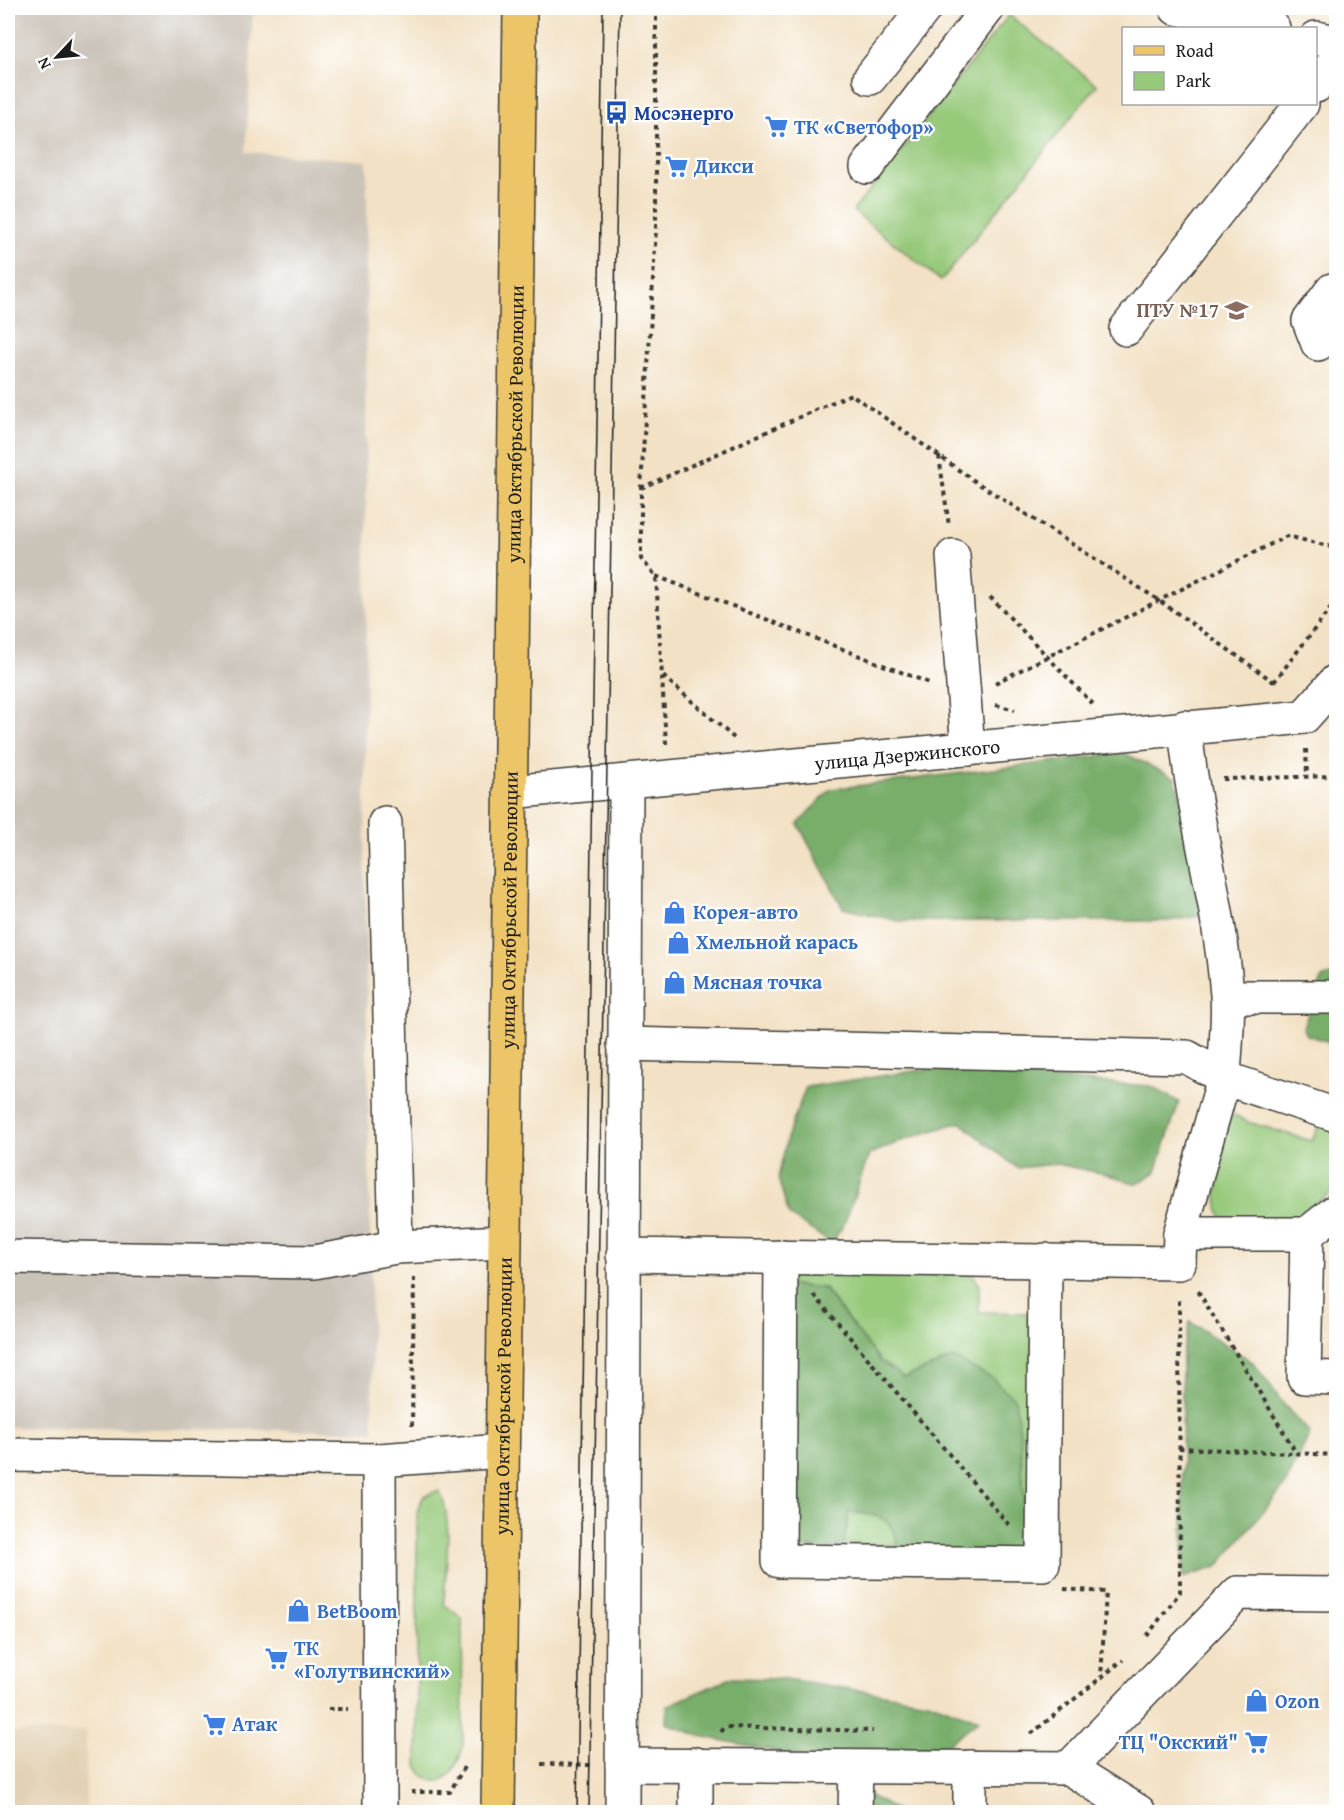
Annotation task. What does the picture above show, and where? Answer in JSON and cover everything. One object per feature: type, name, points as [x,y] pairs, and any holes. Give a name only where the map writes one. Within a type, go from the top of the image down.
[{"type":"main road","name":"улица Октябрьской Революции","points":[[498,1812],[520,8]]},
{"type":"street","points":[[870,78],[926,8]]},
{"type":"street","points":[[867,167],[988,8]]},
{"type":"street","points":[[1176,8],[1268,27]]},
{"type":"street","points":[[1317,38],[1336,42]]},
{"type":"street","points":[[1317,86],[1330,68],[1336,64]]},
{"type":"street","points":[[1126,329],[1301,105]]},
{"type":"street","points":[[1318,344],[1309,321],[1332,290],[1336,291]]},
{"type":"street","points":[[953,556],[966,697],[968,749]]},
{"type":"street","points":[[1304,717],[1336,681]]},
{"type":"street","name":"улица Дзержинского","points":[[510,792],[1336,714]]},
{"type":"street","points":[[1179,1260],[1224,1078],[1228,997],[1214,892],[1189,781],[1185,727]]},
{"type":"street","points":[[622,1812],[626,782]]},
{"type":"street","points":[[386,823],[406,1246]]},
{"type":"street","points":[[1228,997],[1336,997]]},
{"type":"street","points":[[624,1044],[1187,1057],[1224,1078],[1336,1115]]},
{"type":"street","points":[[623,1255],[1179,1260],[1307,1234],[1336,1211]]},
{"type":"street","points":[[1307,1234],[1304,1377],[1336,1377]]},
{"type":"street","points":[[8,1257],[314,1262],[406,1246],[504,1242]]},
{"type":"street","points":[[782,1257],[779,1561],[1043,1564],[1045,1260]]},
{"type":"street","points":[[8,1455],[379,1460],[502,1451]]},
{"type":"street","points":[[379,1460],[380,1802]]},
{"type":"street","points":[[1070,1768],[1238,1593],[1336,1594]]},
{"type":"street","points":[[696,1764],[696,1812]]},
{"type":"street","points":[[622,1765],[1070,1768],[1139,1812]]},
{"type":"street","points":[[970,1767],[970,1812]]},
{"type":"street","points":[[855,1812],[856,1768]]},
{"type":"path","points":[[656,8],[656,228],[641,488],[641,559],[656,576],[966,697],[1025,714]]},
{"type":"path","points":[[641,488],[850,394],[939,456],[1160,601],[1274,682],[1304,717],[1307,776]]},
{"type":"path","points":[[939,456],[953,556],[1046,657],[1123,734]]},
{"type":"path","points":[[966,697],[1287,536],[1336,548]]},
{"type":"path","points":[[656,576],[668,778]]},
{"type":"path","points":[[1274,682],[1336,601]]},
{"type":"path","points":[[663,676],[769,768]]},
{"type":"path","points":[[1189,781],[1336,776]]},
{"type":"path","points":[[406,1246],[412,1457]]},
{"type":"path","points":[[1144,1640],[1180,1592],[1179,1260]]},
{"type":"path","points":[[1179,1260],[1297,1454]]},
{"type":"path","points":[[813,1294],[1043,1564],[1042,1588],[1106,1592],[1101,1678]]},
{"type":"path","points":[[1179,1448],[1336,1455]]},
{"type":"path","points":[[1020,1734],[1031,1734],[1128,1656]]},
{"type":"path","points":[[696,1764],[725,1727],[878,1731]]},
{"type":"path","points":[[380,1802],[450,1792],[466,1763]]},
{"type":"path","points":[[541,1764],[622,1765]]},
{"type":"shaded area","points":[[8,8],[253,8],[246,152],[367,161],[365,882],[373,1431],[8,1427]]},
{"type":"shaded area","points":[[86,1731],[86,1812],[8,1812],[8,1732]]},
{"type":"green space","points":[[1009,15],[1097,85],[941,281],[853,211]]},
{"type":"green space","points":[[1124,753],[1175,778],[1204,882],[1200,916],[1168,921],[898,921],[843,908],[798,824],[831,789]]},
{"type":"green space","points":[[1336,975],[1336,1044],[1307,1035],[1303,1027],[1323,977]]},
{"type":"green space","points":[[928,1069],[1151,1086],[1179,1102],[1156,1172],[1137,1184],[1105,1174],[1056,1164],[1017,1168],[960,1122],[901,1141],[869,1155],[844,1225],[831,1243],[789,1215],[778,1178],[788,1135],[806,1087]]},
{"type":"green space","points":[[1234,1115],[1248,1122],[1312,1141],[1320,1122],[1336,1128],[1336,1190],[1291,1219],[1224,1221],[1217,1201],[1218,1172],[1228,1119]]},
{"type":"green space","points":[[790,1267],[972,1272],[979,1286],[979,1312],[1026,1313],[1033,1322],[1029,1557],[1017,1556],[1025,1515],[1020,1434],[1014,1399],[953,1358],[904,1378],[880,1361],[824,1288],[787,1285]]},
{"type":"green space","points":[[787,1285],[823,1288],[880,1361],[904,1378],[953,1358],[992,1378],[1015,1399],[1020,1434],[1025,1515],[1017,1556],[898,1554],[897,1542],[891,1525],[879,1517],[849,1512],[844,1544],[828,1549],[787,1547]]},
{"type":"green space","points":[[1190,1322],[1253,1362],[1285,1406],[1310,1433],[1286,1484],[1217,1567],[1183,1578],[1182,1355]]},
{"type":"green space","points":[[440,1491],[447,1517],[448,1532],[444,1604],[462,1618],[463,1746],[456,1764],[446,1778],[432,1781],[417,1766],[417,1512],[424,1497]]},
{"type":"green space","points":[[849,1512],[874,1516],[888,1522],[896,1535],[898,1545],[844,1544]]},
{"type":"green space","points":[[730,1678],[786,1679],[928,1701],[979,1720],[940,1750],[803,1757],[700,1736],[666,1723],[667,1706]]},
{"type":"green space","points":[[862,1791],[899,1812],[856,1812]]},
{"type":"green space","points":[[1097,1810],[1098,1812],[987,1812],[994,1811]]},
{"type":"tram line","points":[[577,1812],[603,8]]},
{"type":"tram line","points":[[589,1812],[620,8]]},
{"type":"place","name":"Мосэнерго","points":[[616,113]]},
{"type":"place","name":"ТК «Светофор»","points":[[776,127]]},
{"type":"place","name":"Дикси","points":[[676,166]]},
{"type":"place","name":"ПТУ №17","points":[[1237,310]]},
{"type":"place","name":"Корея-авто","points":[[675,912]]},
{"type":"place","name":"Хмельной карась","points":[[678,942]]},
{"type":"place","name":"Мясная точка","points":[[675,982]]},
{"type":"place","name":"BetBoom","points":[[299,1611]]},
{"type":"place","name":"ТК «Голутвинский»","points":[[276,1659]]},
{"type":"place","name":"Ozon","points":[[1257,1701]]},
{"type":"place","name":"Атак","points":[[214,1724]]},
{"type":"place","name":"ТЦ \"Окский\"","points":[[1256,1742]]}]
